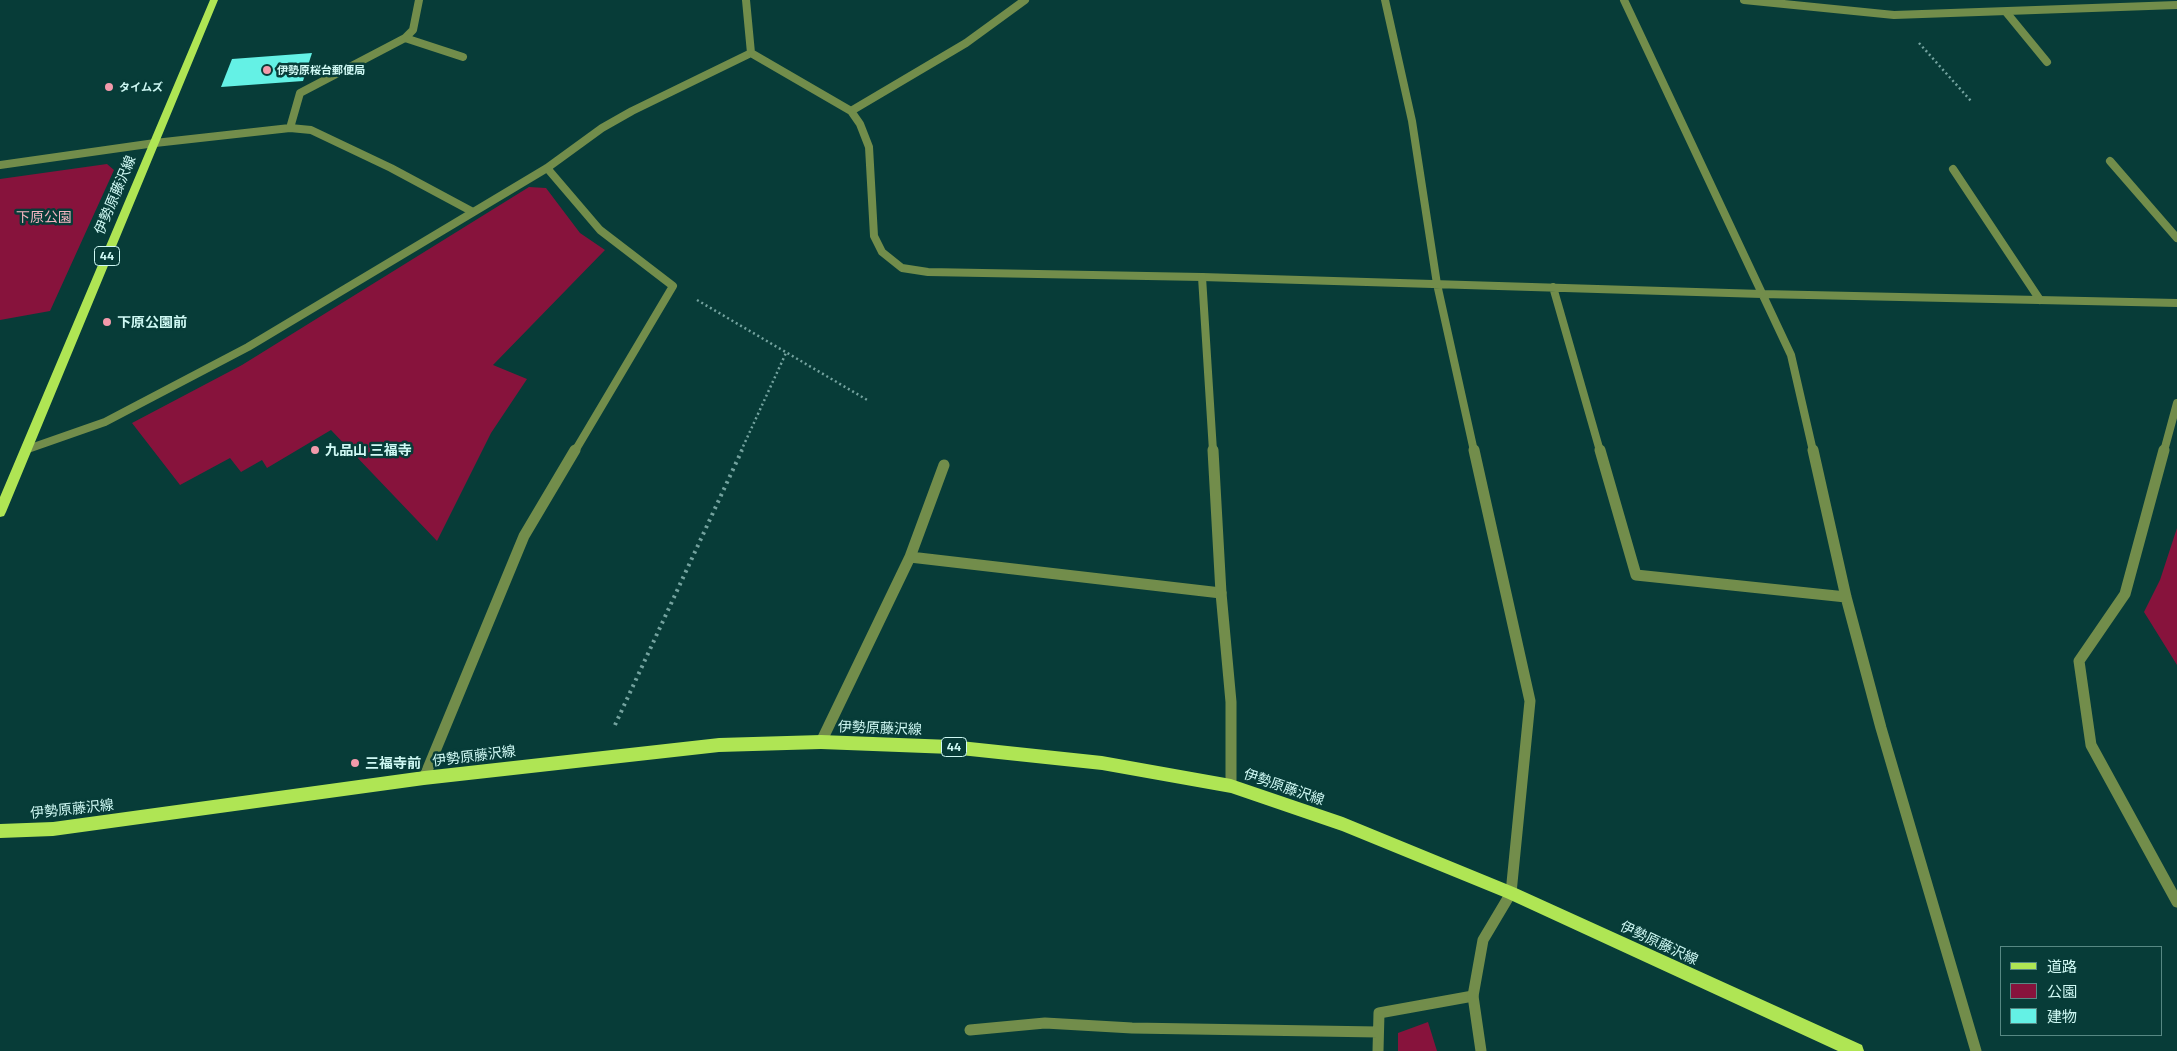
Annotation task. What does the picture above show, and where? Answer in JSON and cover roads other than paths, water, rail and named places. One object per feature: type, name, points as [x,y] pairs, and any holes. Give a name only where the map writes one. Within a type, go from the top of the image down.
[{"type":"main road","name":"伊勢原藤沢線","points":[[0,512],[214,0]]},
{"type":"main road","name":"伊勢原藤沢線","points":[[0,831],[52,829],[424,778],[719,745],[821,742],[951,747],[1102,763],[1232,786],[1343,824],[1511,894],[1856,1051]]},
{"type":"street","points":[[290,128],[300,93],[405,38],[413,30],[419,0]]},
{"type":"street","points":[[746,0],[751,53]]},
{"type":"street","points":[[851,111],[966,43],[1025,0]]},
{"type":"street","points":[[1385,0],[1412,121],[1437,284],[1530,701],[1511,894],[1483,940],[1473,996],[1481,1051]]},
{"type":"street","points":[[1624,0],[1791,355],[1846,596],[1881,728],[1976,1051]]},
{"type":"street","points":[[1744,0],[1798,2],[1894,15],[2177,5]]},
{"type":"street","points":[[2006,12],[2047,62]]},
{"type":"street","points":[[405,38],[463,57]]},
{"type":"street","points":[[751,53],[851,111],[860,124],[869,147],[874,236],[882,252],[902,268],[928,272],[1202,277],[1762,294],[2177,303]]},
{"type":"street","points":[[25,450],[105,422],[248,347],[547,168],[602,128],[632,111],[751,53]]},
{"type":"street","points":[[0,165],[290,128],[311,130],[391,168],[473,212]]},
{"type":"street","points":[[2110,161],[2177,238]]},
{"type":"street","points":[[424,778],[524,536],[673,286],[600,230],[547,168]]},
{"type":"street","points":[[1953,170],[2040,300]]},
{"type":"street","points":[[1202,277],[1207,330],[1221,593],[1231,702],[1232,786]]},
{"type":"street","points":[[1553,287],[1636,575],[1846,596]]},
{"type":"street","points":[[2177,403],[2125,594],[2079,662],[2091,745],[2177,902]]},
{"type":"street","points":[[821,742],[910,556],[944,465]]},
{"type":"street","points":[[910,556],[1221,593]]},
{"type":"street","points":[[1378,1051],[1379,1013],[1473,996]]},
{"type":"street","points":[[970,1030],[1045,1023],[1132,1028],[1378,1032]]},
{"type":"place","name":"伊勢原桜台郵便局","points":[[267,70]]},
{"type":"place","name":"タイムズ","points":[[109,87]]},
{"type":"place","name":"下原公園前","points":[[107,322]]},
{"type":"place","name":"九品山 三福寺","points":[[315,450]]},
{"type":"place","name":"三福寺前","points":[[355,763]]},
{"type":"park label","name":"下原公園","points":[[44,217]]}]
